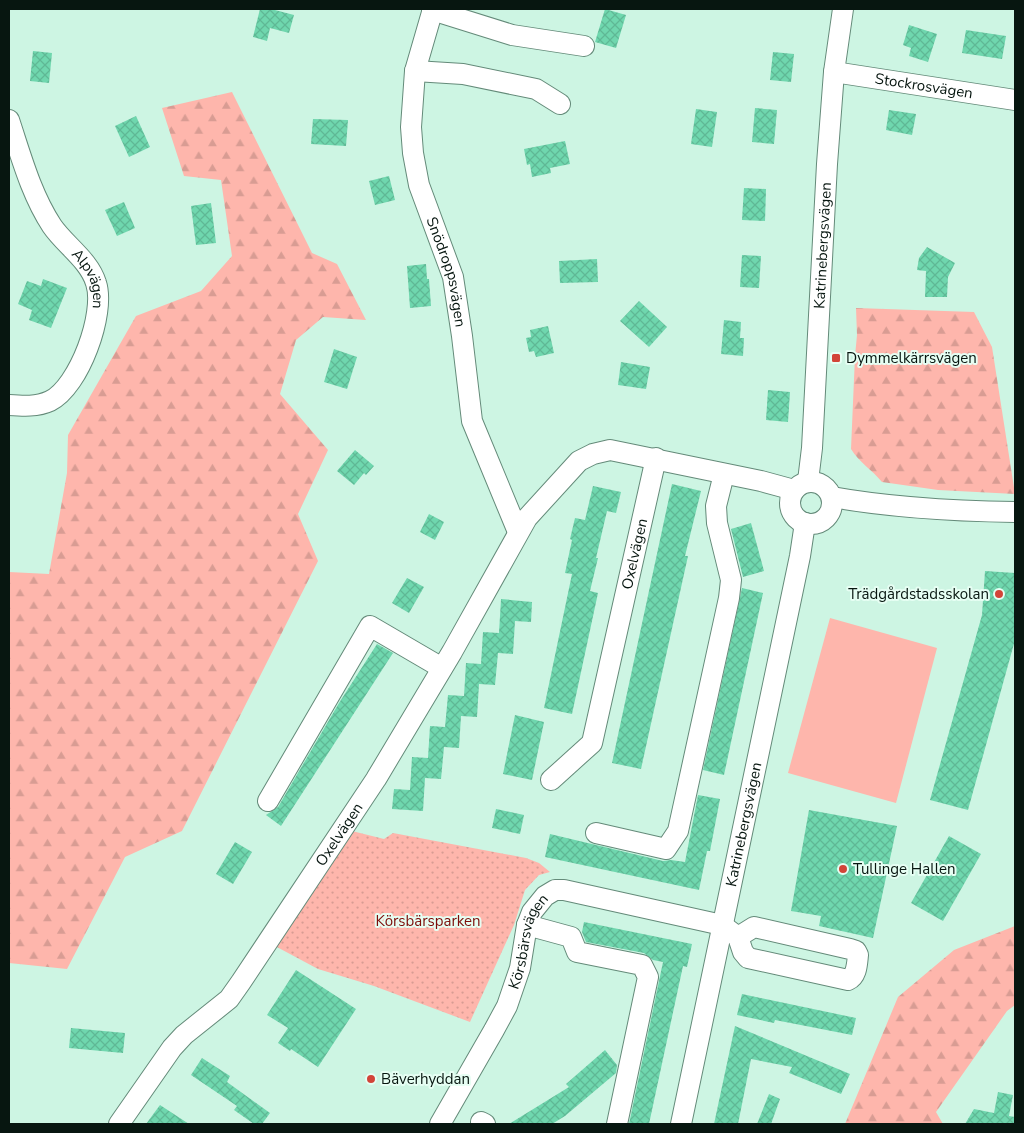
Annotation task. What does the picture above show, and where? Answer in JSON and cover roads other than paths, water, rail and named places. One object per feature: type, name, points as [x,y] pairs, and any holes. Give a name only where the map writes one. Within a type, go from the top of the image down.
[{"type":"street","points":[[432,9],[512,35],[584,46]]},
{"type":"street","name":"Snödroppsvägen","points":[[432,9],[415,71],[411,127],[413,153],[419,185],[453,278],[472,421],[523,525]]},
{"type":"street","name":"Katrinebergsvägen","points":[[801,486],[812,448],[827,164],[834,72],[843,9]]},
{"type":"street","points":[[415,71],[463,74],[536,89],[560,104]]},
{"type":"street","name":"Stockrosvägen","points":[[834,72],[1015,100]]},
{"type":"street","name":"Alpvägen","points":[[9,120],[37,198],[52,226],[89,269],[96,282],[98,294],[97,309],[90,339],[79,369],[71,383],[61,394],[51,401],[40,405],[9,405]]},
{"type":"street","points":[[523,525],[579,461],[592,454],[610,450],[761,481],[801,486],[818,482],[823,484],[832,497],[832,509],[827,518],[818,523],[805,523],[799,520],[792,512],[790,499],[801,486]]},
{"type":"street","name":"Oxelvägen","points":[[550,780],[592,743],[656,458]]},
{"type":"street","points":[[596,833],[666,849],[678,831],[692,774],[731,580],[717,523],[716,506],[724,474]]},
{"type":"street","points":[[832,497],[868,503],[941,510],[1015,512]]},
{"type":"street","name":"Katrinebergsvägen","points":[[681,1124],[730,931],[805,523]]},
{"type":"street","name":"Oxelvägen","points":[[119,1124],[172,1048],[184,1035],[229,999],[241,982],[376,779],[442,668],[523,525]]},
{"type":"street","points":[[268,801],[370,626],[442,668]]},
{"type":"street","name":"Körsbärsvägen","points":[[440,1124],[506,1006],[520,968],[527,924],[539,901],[554,890],[579,893],[730,931]]},
{"type":"street","points":[[527,924],[570,937],[577,952],[642,966],[648,977],[617,1124]]},
{"type":"street","points":[[754,927],[856,951],[858,955],[855,973],[848,980],[748,958],[730,931],[754,927]]},
{"type":"place","name":"Dymmelkärrsvägen","points":[[836,358]]},
{"type":"place","name":"Trädgårdstadsskolan","points":[[999,594]]},
{"type":"place","name":"Tullinge Hallen","points":[[843,869]]},
{"type":"place","name":"Bäverhyddan","points":[[371,1079]]},
{"type":"park label","name":"Körsbärsparken","points":[[428,921]]}]
